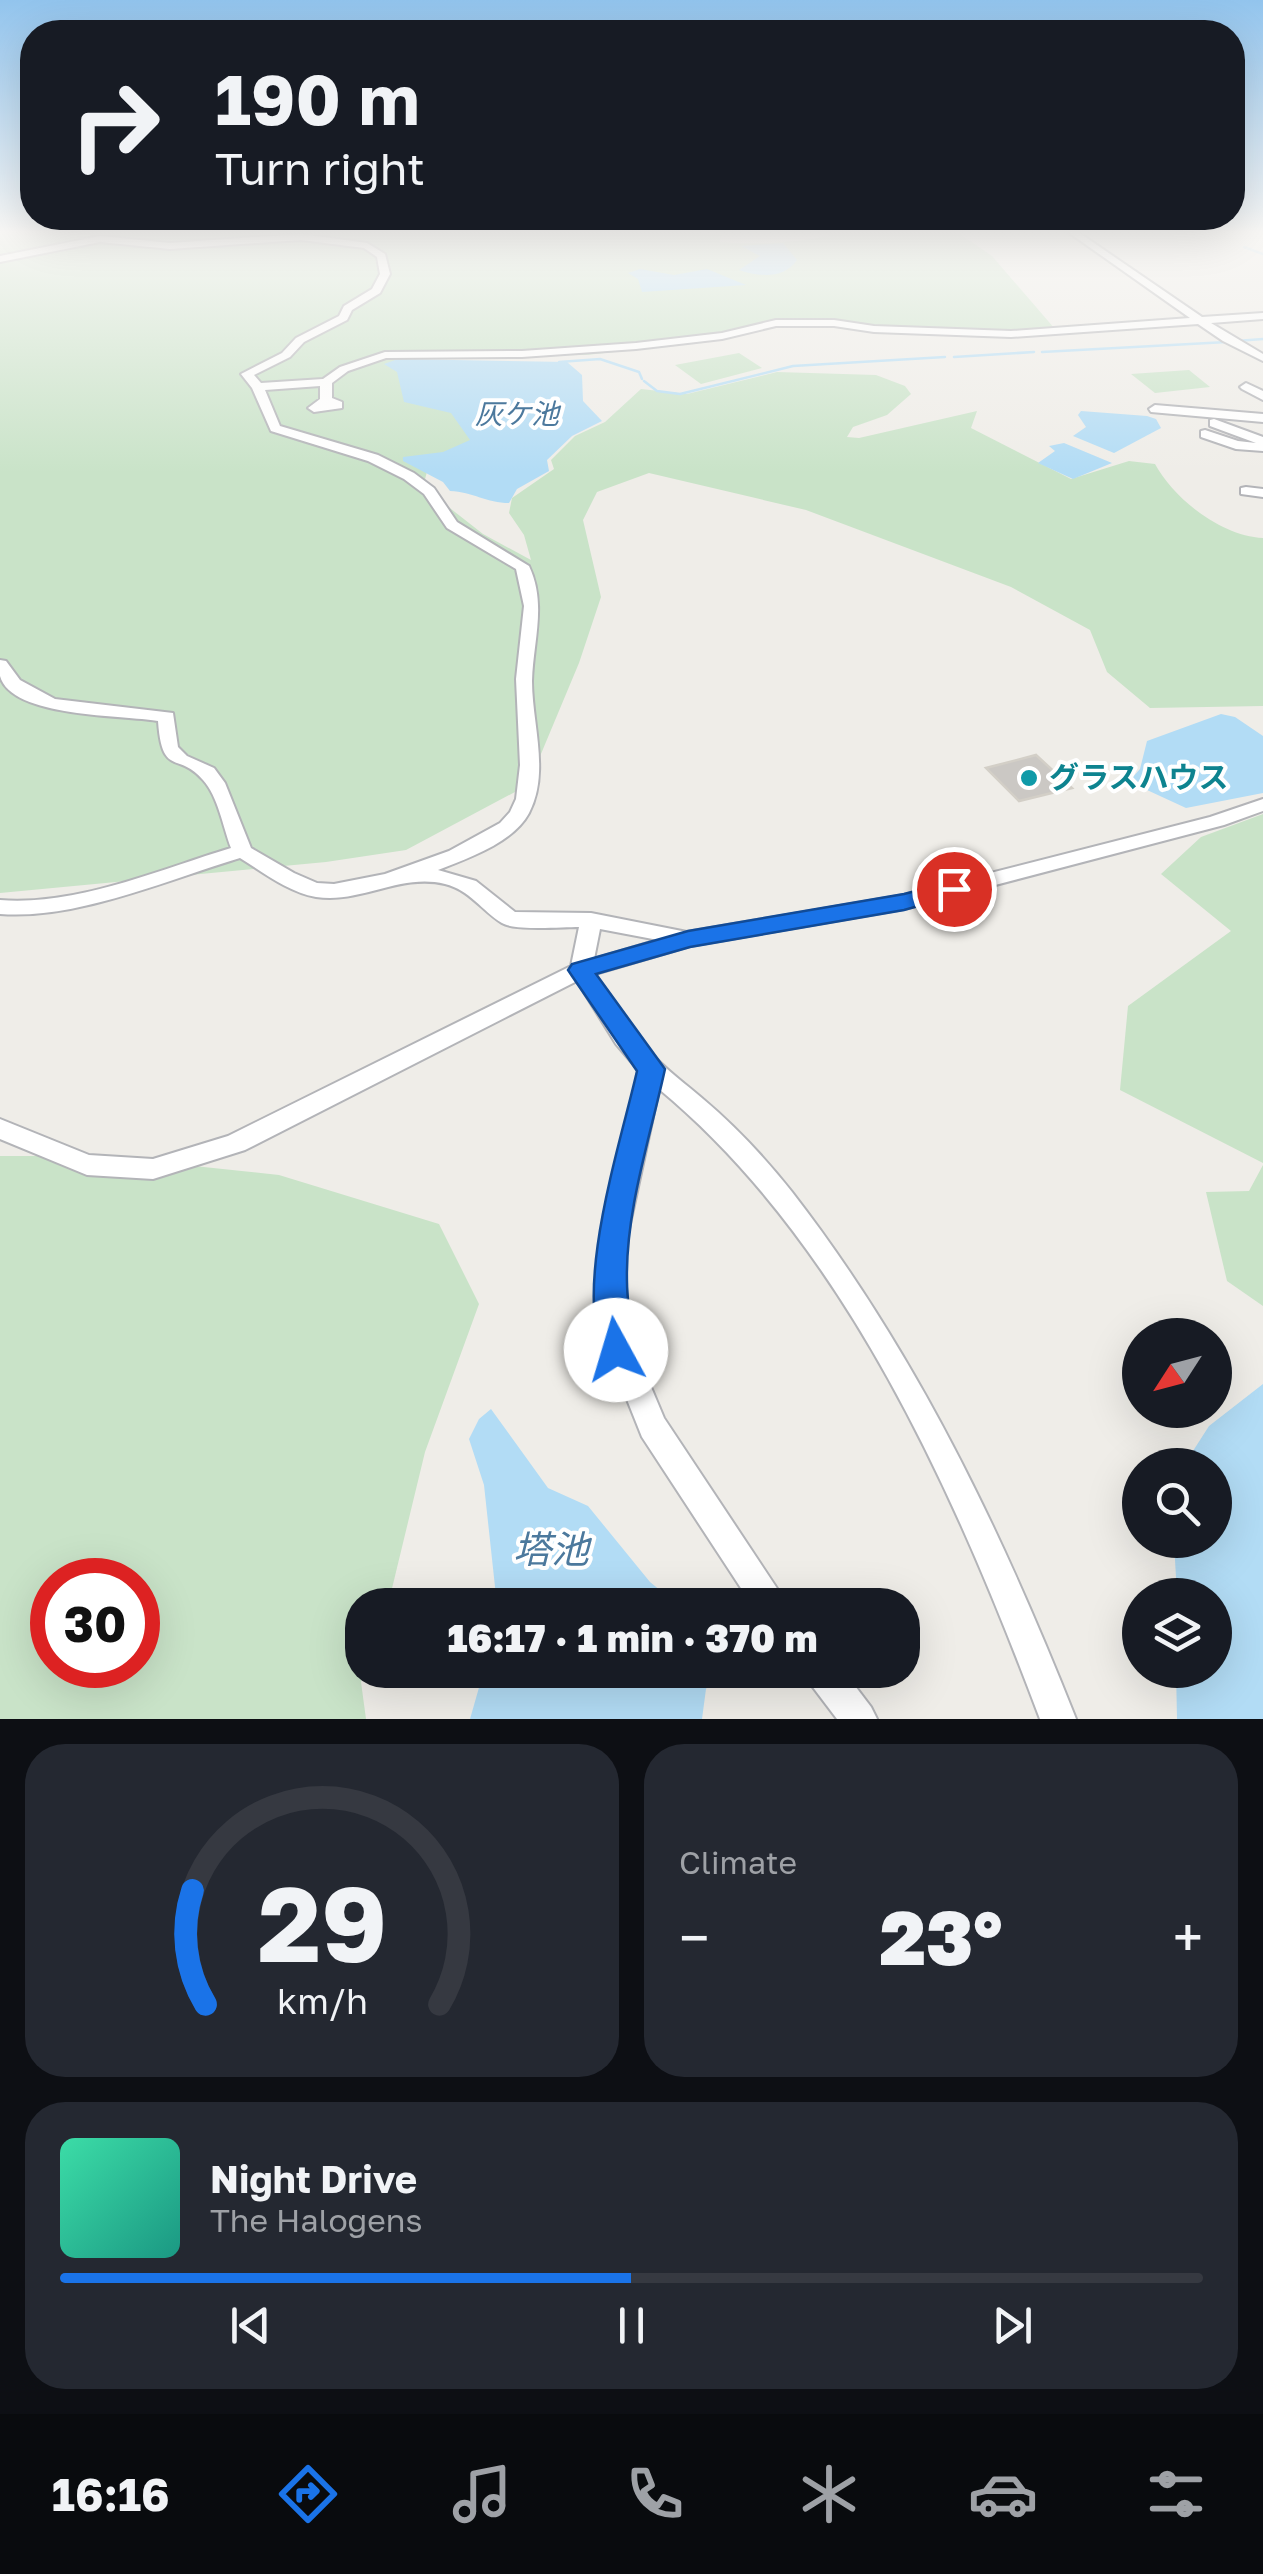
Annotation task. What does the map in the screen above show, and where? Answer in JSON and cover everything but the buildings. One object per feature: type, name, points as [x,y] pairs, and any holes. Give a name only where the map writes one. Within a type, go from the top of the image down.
[{"type":"street","points":[[0,665],[12,683],[57,704],[90,712],[141,712],[167,717],[170,748],[181,760],[207,772],[218,786],[242,851],[319,892],[355,890],[483,842],[515,822],[522,810],[529,752],[522,697],[531,620],[528,576],[506,554],[469,538],[452,525],[429,492],[409,476],[373,458],[275,428],[258,386],[247,374],[286,355],[300,340],[343,318],[346,312]]},
{"type":"street","points":[[1189,312],[1263,358]]},
{"type":"street","points":[[258,386],[326,382],[344,369],[385,355],[522,354],[636,346],[722,336],[776,324],[834,322],[874,328],[1011,334],[1263,316]]},
{"type":"street","points":[[326,382],[326,400]]},
{"type":"street","points":[[1253,387],[1263,396]]},
{"type":"street","points":[[1155,409],[1263,418]]},
{"type":"street","points":[[1172,417],[1228,426],[1263,444]]},
{"type":"street","points":[[1204,434],[1236,445],[1263,444]]},
{"type":"street","points":[[1246,491],[1263,493]]},
{"type":"street","points":[[0,1128],[87,1165],[153,1168],[236,1144],[581,970],[688,939],[904,902],[1090,856],[1263,805]]},
{"type":"street","points":[[0,907],[24,910],[94,896],[242,851]]},
{"type":"street","points":[[393,876],[440,874],[478,887],[510,920],[591,920],[688,939]]},
{"type":"street","points":[[591,920],[581,970],[629,1042],[651,1069],[753,1164],[848,1288],[952,1470],[1016,1606],[1058,1719]]},
{"type":"street","points":[[651,1069],[611,1252],[616,1350],[630,1370],[653,1427],[760,1588]]},
{"type":"street","points":[[835,1688],[858,1719]]},
{"type":"green space","points":[[0,312],[1041,312],[1055,329],[1011,333],[786,325],[704,342],[587,355],[391,357],[454,410],[477,441],[430,460],[423,487],[483,534],[531,560],[524,535],[509,513],[512,498],[554,469],[551,460],[575,436],[605,422],[641,389],[687,394],[777,372],[876,375],[905,386],[911,394],[887,415],[853,427],[847,437],[859,438],[977,411],[971,428],[1071,479],[1129,461],[1155,464],[1174,490],[1200,513],[1231,531],[1263,538],[1263,706],[1150,708],[1107,672],[1090,630],[1011,587],[806,510],[649,473],[597,492],[583,520],[601,597],[579,663],[528,785],[406,850],[326,862],[0,893]]},
{"type":"green space","points":[[739,353],[762,368],[701,384],[675,365]]},
{"type":"green space","points":[[1189,370],[1210,387],[1155,393],[1131,374]]},
{"type":"green space","points":[[1263,814],[1263,1163],[1120,1090],[1128,1006],[1231,931],[1161,874],[1201,837]]},
{"type":"green space","points":[[0,1156],[99,1156],[279,1175],[439,1224],[479,1304],[425,1452],[392,1588],[345,1588],[345,1688],[362,1688],[366,1719],[0,1719]]},
{"type":"green space","points":[[1263,1165],[1263,1306],[1227,1281],[1206,1192],[1249,1191]]},
{"type":"water","name":"灰ケ池","points":[[398,359],[567,362],[582,375],[583,401],[602,421],[572,436],[547,460],[549,471],[517,489],[509,503],[450,491],[443,482],[403,461],[403,457],[443,452],[470,440],[451,413],[404,402],[397,372],[384,364]]},
{"type":"water","points":[[1081,411],[1147,416],[1156,419],[1161,428],[1114,453],[1073,436],[1086,427],[1078,415]]},
{"type":"water","points":[[1064,443],[1112,463],[1073,479],[1038,463],[1055,451],[1049,446]]},
{"type":"water","points":[[1221,714],[1235,717],[1263,736],[1263,793],[1186,808],[1134,784],[1132,778],[1140,769],[1147,741]]},
{"type":"water","points":[[1263,1384],[1263,1719],[1177,1719],[1176,1688],[1232,1688],[1232,1578],[1176,1578],[1175,1558],[1232,1558],[1232,1448],[1195,1448],[1208,1428],[1232,1428],[1232,1408]]},
{"type":"water","name":"塔池","points":[[491,1409],[548,1488],[588,1506],[657,1588],[495,1588],[484,1485],[469,1439],[479,1419]]},
{"type":"water","points":[[479,1688],[707,1688],[702,1719],[470,1719]]},
{"type":"waterway","points":[[1236,341],[1263,339]]},
{"type":"waterway","points":[[1042,352],[1227,342]]},
{"type":"waterway","points":[[954,357],[1034,352]]},
{"type":"waterway","points":[[644,381],[657,391],[680,394],[793,366],[945,357]]},
{"type":"waterway","points":[[559,362],[600,359],[639,372],[642,379]]},
{"type":"place","name":"グラスハウス","points":[[1029,778]]},
{"type":"route","points":[[616,1350],[611,1252],[651,1069],[638,1056],[581,970],[688,939],[904,902],[954,889]]}]
